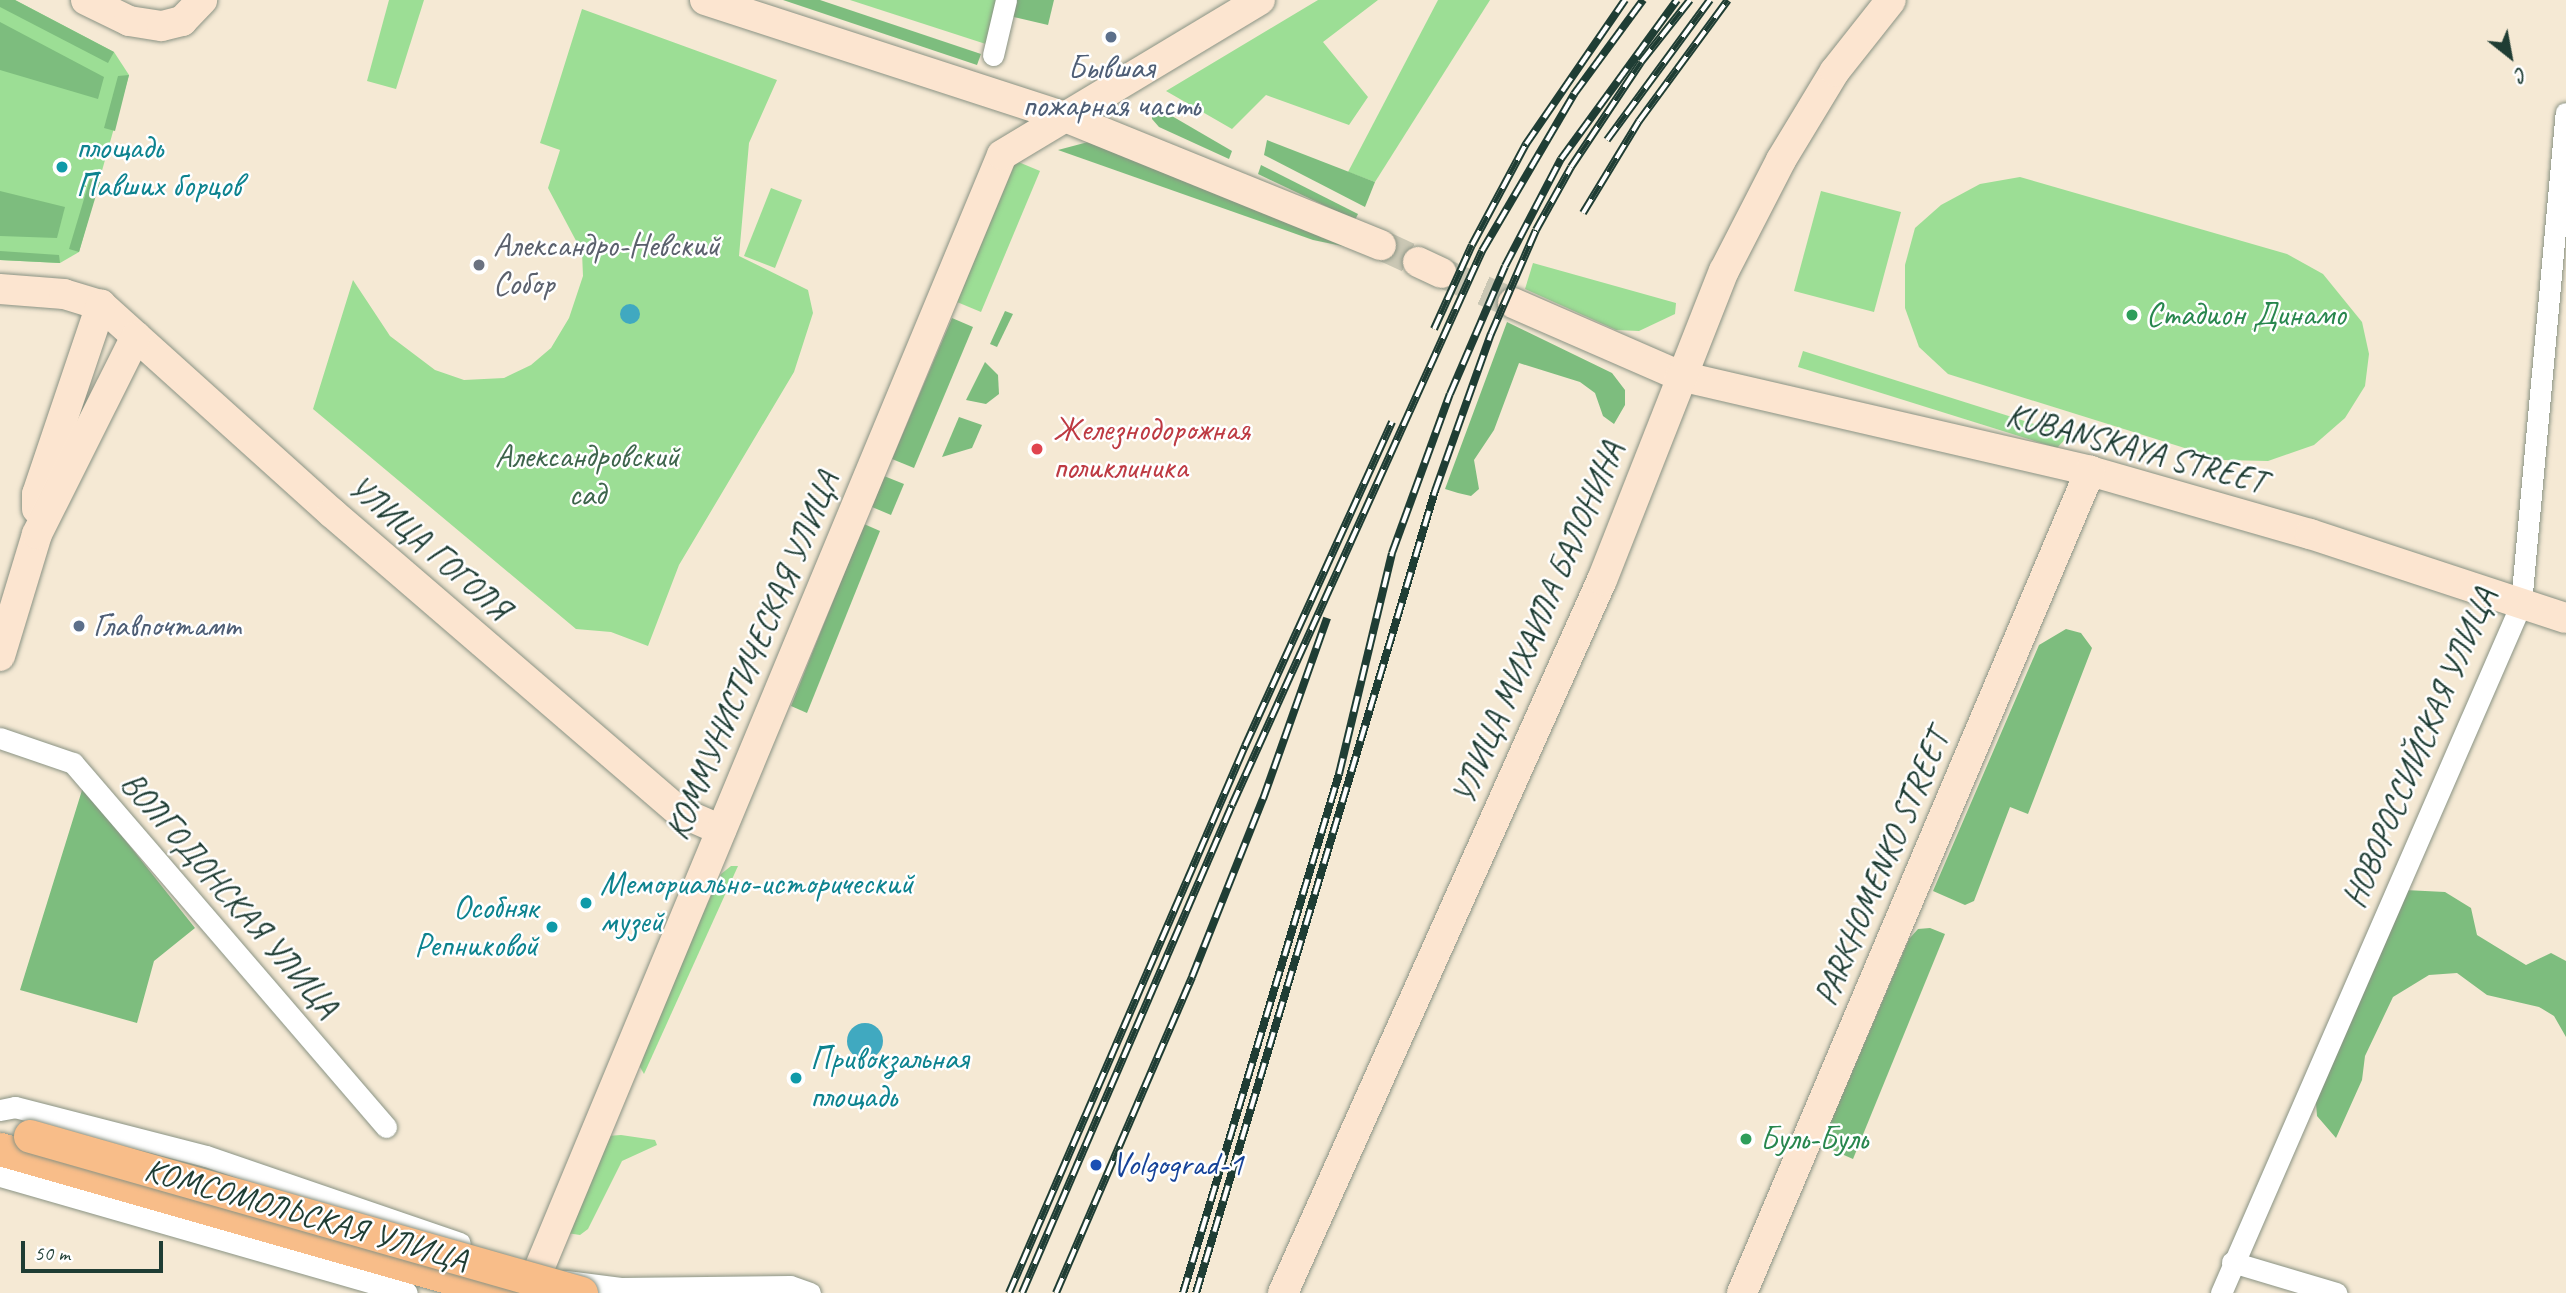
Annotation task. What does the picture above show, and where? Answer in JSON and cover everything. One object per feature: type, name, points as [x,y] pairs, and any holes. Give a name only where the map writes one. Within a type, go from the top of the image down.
[{"type":"main road","name":"КОМСОМОЛЬСКАЯ УЛИЦА","points":[[11,1149],[527,1288]]},
{"type":"main road","name":"КОМСОМОЛЬСКАЯ УЛИЦА","points":[[11,1149],[581,1293]]},
{"type":"street","points":[[86,0],[129,21],[162,26],[182,21],[202,0]]},
{"type":"street","points":[[705,0],[1065,117],[1381,245]]},
{"type":"street","points":[[993,55],[1006,0]]},
{"type":"street","name":"КОММУНИСТИЧЕСКАЯ УЛИЦА","points":[[527,1288],[1002,155],[1260,0]]},
{"type":"street","name":"УЛИЦА МИХАИЛА БАЛОНИНА","points":[[1283,1293],[1602,580],[1680,376],[1724,271],[1781,160],[1835,71],[1891,0]]},
{"type":"street","name":"НОВОРОССИЙСКАЯ УЛИЦА","points":[[2221,1293],[2232,1262],[2521,604],[2566,113]]},
{"type":"street","points":[[0,289],[64,294],[101,305],[37,494],[37,534]]},
{"type":"street","name":"KUBANSKAYA STREET","points":[[1513,303],[1680,376],[2090,471],[2310,534],[2566,618]]},
{"type":"street","name":"УЛИЦА ГОГОЛЯ","points":[[101,305],[332,513],[680,812],[720,830]]},
{"type":"street","points":[[0,656],[37,534],[136,336]]},
{"type":"street","name":"PARKHOMENKO STREET","points":[[1742,1293],[2090,471]]},
{"type":"street","name":"ВОЛГОДОНСКАЯ УЛИЦА","points":[[0,738],[74,763],[386,1127]]},
{"type":"street","points":[[0,1110],[15,1107],[206,1156],[358,1205],[527,1288],[714,1290],[790,1286],[810,1293]]},
{"type":"street","points":[[11,1149],[407,1293]]},
{"type":"street","points":[[2232,1262],[2336,1293]]},
{"type":"green space","name":"площадь Павших борцов","points":[[0,0],[15,0],[114,52],[129,75],[79,252],[60,263],[0,260]]},
{"type":"green space","points":[[0,0],[15,0],[114,52],[108,63],[0,7]]},
{"type":"green space","points":[[389,0],[424,0],[396,89],[367,81]]},
{"type":"green space","points":[[783,0],[820,0],[981,54],[977,65]]},
{"type":"green space","points":[[850,0],[1006,0],[995,47]]},
{"type":"green space","points":[[1012,0],[1054,0],[1048,25],[1009,16]]},
{"type":"green space","points":[[1318,0],[1378,0],[1323,42],[1368,97],[1349,125],[1266,95],[1232,129],[1166,91]]},
{"type":"green space","points":[[1438,0],[1490,0],[1375,182],[1348,172]]},
{"type":"green space","name":"Александровский сад","points":[[582,9],[777,80],[749,143],[739,256],[808,290],[813,313],[794,372],[679,565],[648,646],[611,632],[576,629],[313,409],[353,280],[390,336],[435,370],[464,380],[504,378],[531,365],[551,348],[569,318],[583,276],[582,252],[548,188],[560,150],[540,143]]},
{"type":"green space","points":[[0,22],[104,77],[98,99],[0,70]]},
{"type":"green space","points":[[129,75],[115,131],[104,128],[118,76]]},
{"type":"green space","points":[[1153,105],[1232,151],[1229,159],[1159,127],[1152,119]]},
{"type":"green space","points":[[1267,140],[1375,182],[1365,207],[1264,155]]},
{"type":"green space","points":[[1088,142],[1352,248],[1313,240],[1058,150]]},
{"type":"green space","points":[[1016,161],[1040,171],[981,312],[957,302]]},
{"type":"green space","points":[[1261,165],[1358,214],[1355,220],[1258,174]]},
{"type":"green space","name":"Стадион Динамо","points":[[2020,177],[2287,254],[2323,274],[2362,322],[2369,354],[2365,386],[2345,418],[2314,445],[2268,461],[2223,460],[1948,374],[1919,347],[1905,308],[1905,265],[1915,228],[1941,205],[1980,184]]},
{"type":"green space","points":[[90,179],[100,182],[79,252],[69,249]]},
{"type":"green space","points":[[771,188],[802,200],[775,268],[744,256]]},
{"type":"green space","points":[[0,191],[65,207],[57,238],[0,236]]},
{"type":"green space","points":[[1821,191],[1901,212],[1874,312],[1794,291]]},
{"type":"green space","points":[[0,251],[59,255],[60,263],[0,260]]},
{"type":"green space","points":[[1533,263],[1676,303],[1675,314],[1639,331],[1616,330],[1525,289]]},
{"type":"green space","points":[[1005,311],[1013,314],[997,347],[990,344]]},
{"type":"green space","points":[[952,318],[973,327],[914,468],[892,459]]},
{"type":"green space","points":[[1507,322],[1612,373],[1625,390],[1625,405],[1614,424],[1603,416],[1595,393],[1580,382],[1519,363],[1494,430],[1474,460],[1479,489],[1471,496],[1445,489]]},
{"type":"green space","points":[[1803,351],[2069,435],[2057,448],[1798,367]]},
{"type":"green space","points":[[985,362],[998,375],[999,394],[986,404],[966,400]]},
{"type":"green space","points":[[959,417],[982,425],[972,448],[942,457]]},
{"type":"green space","points":[[884,476],[904,484],[891,515],[872,507]]},
{"type":"green space","points":[[864,524],[880,531],[807,713],[791,706]]},
{"type":"green space","points":[[2066,629],[2081,633],[2092,648],[2028,814],[2010,807],[1974,901],[1965,905],[1933,891],[2039,645]]},
{"type":"green space","points":[[83,787],[195,928],[154,961],[137,1023],[20,990]]},
{"type":"green space","points":[[731,866],[738,866],[644,1074],[636,1060],[721,874]]},
{"type":"green space","points":[[2405,890],[2445,892],[2471,908],[2477,935],[2526,965],[2551,953],[2566,961],[2566,1037],[2554,1016],[2539,1007],[2487,995],[2457,973],[2429,975],[2393,997],[2365,1056],[2362,1080],[2336,1138],[2317,1116],[2315,1092]]},
{"type":"green space","points":[[1930,928],[1945,934],[1853,1159],[1821,1145],[1909,939],[1918,929]]},
{"type":"green space","points":[[621,1135],[655,1140],[657,1145],[622,1161],[588,1229],[580,1235],[567,1233],[607,1136]]},
{"type":"water","points":[[630,304],[637,307],[640,314],[637,321],[630,324],[623,321],[620,314],[623,307]]},
{"type":"water","points":[[865,1023],[878,1028],[883,1041],[878,1054],[865,1059],[852,1054],[847,1041],[852,1028]]},
{"type":"tunnel","points":[[1381,245],[1418,262]]},
{"type":"tunnel","points":[[1442,273],[1513,303]]},
{"type":"railway","points":[[1434,329],[1472,245],[1526,144],[1625,0]]},
{"type":"railway","points":[[1022,1293],[1232,805],[1482,251],[1574,94],[1643,0]]},
{"type":"railway","points":[[1183,1293],[1339,774],[1392,553],[1450,394],[1505,266],[1561,159],[1677,0]]},
{"type":"railway","points":[[1196,1293],[1435,491],[1491,334],[1536,230],[1571,167],[1641,62],[1690,0]]},
{"type":"railway","points":[[1607,140],[1710,0]]},
{"type":"railway","points":[[1583,213],[1639,121],[1728,0]]},
{"type":"railway","points":[[1009,1293],[1245,746],[1392,422]]},
{"type":"railway","points":[[1056,1293],[1192,977],[1263,799],[1327,618]]},
{"type":"place","name":"Бывшая пожарная часть","points":[[1111,37]]},
{"type":"place","name":"площадь Павших борцов","points":[[62,167]]},
{"type":"place","name":"Александро-Невский Собор","points":[[479,265]]},
{"type":"place","name":"Стадион Динамо","points":[[2132,315]]},
{"type":"place","name":"Железнодорожная поликлиника","points":[[1037,449]]},
{"type":"place","name":"Главпочтамт","points":[[79,626]]},
{"type":"place","name":"Мемориально-исторический музей","points":[[586,903]]},
{"type":"place","name":"Особняк Репниковой","points":[[552,927]]},
{"type":"place","name":"Привокзальная площадь","points":[[796,1078]]},
{"type":"place","name":"Буль-Буль","points":[[1746,1139]]},
{"type":"place","name":"Volgograd-1","points":[[1096,1165]]}]
